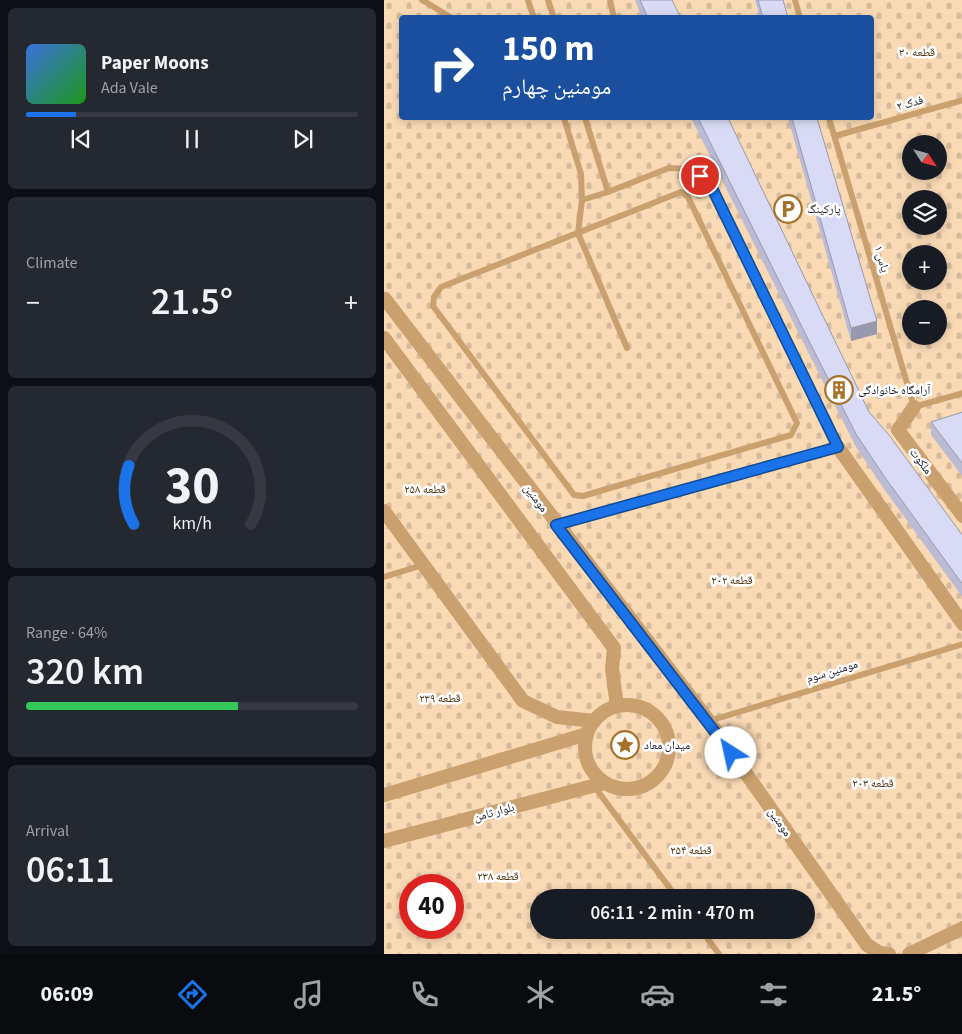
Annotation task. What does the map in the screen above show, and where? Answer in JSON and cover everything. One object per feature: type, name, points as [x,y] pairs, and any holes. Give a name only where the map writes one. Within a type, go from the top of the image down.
[{"type":"street","name":"مومنین","points":[[384,296],[556,525],[709,721],[867,944],[880,953],[889,954]]},
{"type":"street","points":[[384,338],[614,648],[612,669],[617,706]]},
{"type":"street","name":"ملکوت","points":[[914,406],[898,430],[962,516]]},
{"type":"street","points":[[838,447],[962,624]]},
{"type":"street","points":[[384,511],[524,701],[557,717],[590,728]]},
{"type":"street","points":[[631,705],[644,708],[656,716],[666,734],[669,754],[664,767],[656,778],[644,786],[631,790],[599,784],[587,761],[585,747],[590,728],[604,712],[617,706],[631,705]]},
{"type":"street","points":[[384,795],[590,728]]},
{"type":"street","name":"بلوار ثامن","points":[[384,841],[599,784]]},
{"type":"street","points":[[909,954],[962,928]]},
{"type":"lane","points":[[422,0],[447,15]]},
{"type":"lane","points":[[528,0],[533,15]]},
{"type":"lane","points":[[548,0],[553,15]]},
{"type":"lane","points":[[610,0],[613,15]]},
{"type":"lane","points":[[795,0],[799,15]]},
{"type":"lane","name":"فدک ۲","points":[[835,136],[962,100]]},
{"type":"lane","points":[[565,120],[581,174],[582,200],[578,233],[627,348]]},
{"type":"lane","points":[[586,120],[608,192]]},
{"type":"lane","name":"یاس ۱","points":[[830,120],[914,406]]},
{"type":"lane","points":[[556,525],[838,447],[710,184],[690,169],[669,168],[582,200]]},
{"type":"lane","points":[[681,192],[688,197],[797,423],[791,435],[583,496],[574,495],[432,306],[434,297],[441,287],[578,233],[681,192]]},
{"type":"lane","points":[[914,406],[962,393]]},
{"type":"lane","points":[[384,578],[423,565]]},
{"type":"lane","name":"مومنین سوم","points":[[709,721],[962,644]]},
{"type":"lane","points":[[599,784],[671,889]]},
{"type":"lane","points":[[708,939],[719,954]]},
{"type":"green space","points":[[384,0],[962,0],[962,954],[384,954]]},
{"type":"building","points":[[640,0],[672,0],[680,15],[647,15]]},
{"type":"building","points":[[758,0],[783,0],[787,15],[762,15]]},
{"type":"building","name":"آرامگاه خانوادگی","points":[[699,120],[729,120],[869,412],[889,435],[963,536],[963,585],[856,434]]},
{"type":"building","points":[[793,120],[818,120],[877,321],[851,328]]},
{"type":"building","points":[[963,412],[963,464],[931,422]]},
{"type":"place","name":"پارکینگ","points":[[788,209]]},
{"type":"place","name":"آرامگاه خانوادگی","points":[[839,390]]},
{"type":"place","name":"میدان معاد","points":[[625,745]]},
{"type":"route","points":[[700,176],[710,184],[838,447],[556,525],[709,721],[731,753]]},
{"type":"park label","name":"قطعه ۳۰","points":[[917,52]]},
{"type":"park label","name":"قطعه ۲۵۸","points":[[425,489]]},
{"type":"park label","name":"قطعه ۲۰۲","points":[[732,580]]},
{"type":"park label","name":"قطعه ۲۳۹","points":[[440,698]]},
{"type":"park label","name":"قطعه ۲۰۳","points":[[873,783]]},
{"type":"park label","name":"قطعه ۲۵۴","points":[[691,850]]},
{"type":"park label","name":"قطعه ۲۳۸","points":[[498,876]]}]
